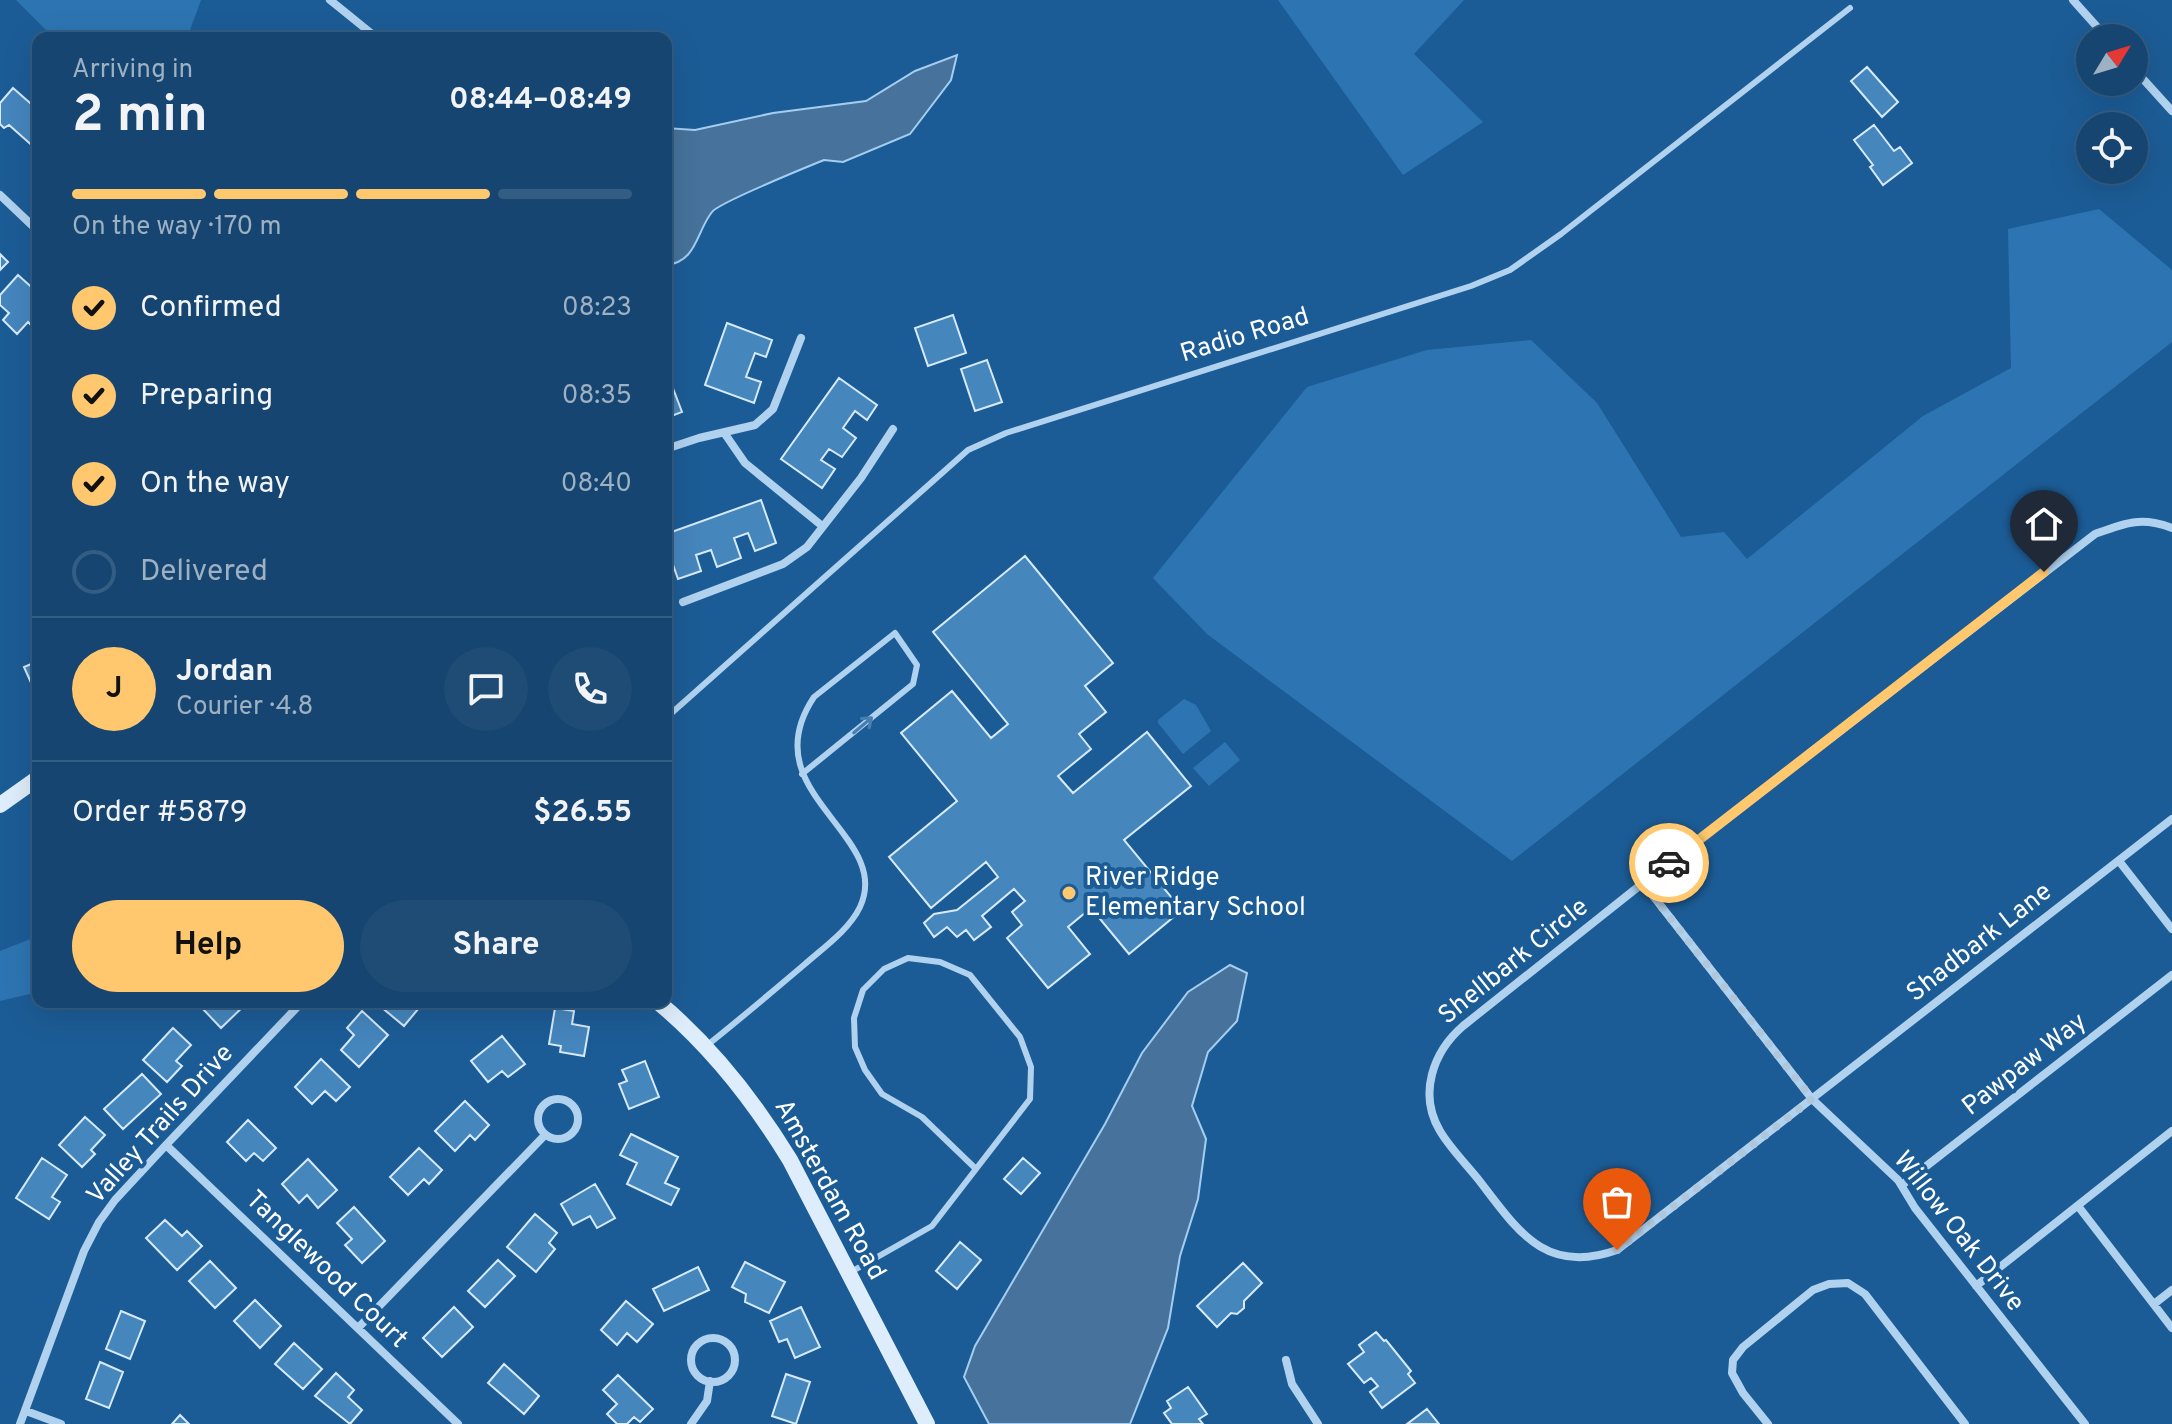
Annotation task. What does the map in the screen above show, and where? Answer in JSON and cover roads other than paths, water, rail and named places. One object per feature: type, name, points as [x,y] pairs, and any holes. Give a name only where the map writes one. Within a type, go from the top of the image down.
[{"type":"main road","points":[[0,805],[32,782]]},
{"type":"main road","name":"Amsterdam Road","points":[[664,1008],[705,1047],[768,1122],[927,1424]]},
{"type":"street","points":[[330,0],[370,32]]},
{"type":"street","points":[[2073,0],[2094,24]]},
{"type":"street","points":[[2148,84],[2172,111]]},
{"type":"street","points":[[0,195],[32,225]]},
{"type":"street","points":[[672,447],[755,425],[773,409],[801,338]]},
{"type":"street","points":[[683,602],[783,564],[807,547],[821,525],[861,478],[893,429]]},
{"type":"street","points":[[725,434],[745,463],[821,525]]},
{"type":"street","name":"Shellbark Circle","points":[[1812,1099],[1617,1250],[1585,1258],[1552,1253],[1524,1237],[1439,1130],[1430,1081],[1433,1065],[1450,1037],[1643,883],[2095,534],[2127,522],[2154,521],[2172,528]]},
{"type":"street","name":"Shadbark Lane","points":[[1812,1099],[2172,819]]},
{"type":"street","points":[[2119,861],[2172,929]]},
{"type":"street","name":"Willow Oak Drive","points":[[1643,883],[1812,1099],[1902,1185],[1915,1208],[2085,1424]]},
{"type":"street","name":"Pawpaw Way","points":[[1902,1185],[2172,975]]},
{"type":"street","name":"Valley Trails Drive","points":[[20,1424],[84,1251],[115,1200],[296,1008]]},
{"type":"street","points":[[561,1098],[572,1104],[579,1116],[576,1130],[558,1139],[545,1135],[538,1117],[543,1105],[561,1098]]},
{"type":"street","points":[[1976,1286],[2172,1131]]},
{"type":"street","points":[[358,1328],[545,1135]]},
{"type":"street","name":"Tanglewood Court","points":[[166,1145],[458,1424]]},
{"type":"street","points":[[2078,1206],[2172,1328]]},
{"type":"street","points":[[1768,1424],[1743,1393],[1732,1373],[1733,1360],[1743,1347],[1813,1290],[1829,1284],[1848,1283],[1865,1294],[1965,1424]]},
{"type":"street","points":[[2154,1304],[2172,1290]]},
{"type":"street","points":[[713,1338],[727,1343],[735,1362],[729,1375],[710,1381],[697,1375],[691,1361],[695,1347],[713,1338]]},
{"type":"street","points":[[1286,1360],[1292,1384],[1305,1409],[1318,1424]]},
{"type":"street","points":[[691,1424],[707,1401],[710,1381]]},
{"type":"street","points":[[26,1411],[61,1424]]},
{"type":"lane","name":"Radio Road","points":[[672,713],[968,450],[1006,433],[1471,286],[1510,270],[1561,234],[1850,8]]},
{"type":"lane","points":[[705,1047],[826,946],[860,907],[863,894],[860,862],[849,841],[810,792],[802,774],[797,739],[805,710],[827,685],[895,633],[917,665],[913,684],[802,774]]},
{"type":"lane","points":[[849,1273],[932,1226],[976,1169],[1030,1099],[1031,1067],[1020,1037],[970,975],[940,962],[908,958],[884,969],[863,990],[854,1018],[855,1047],[865,1070],[882,1094],[922,1117],[976,1169]]},
{"type":"place","name":"River Ridge Elementary School","points":[[1069,893]]}]
